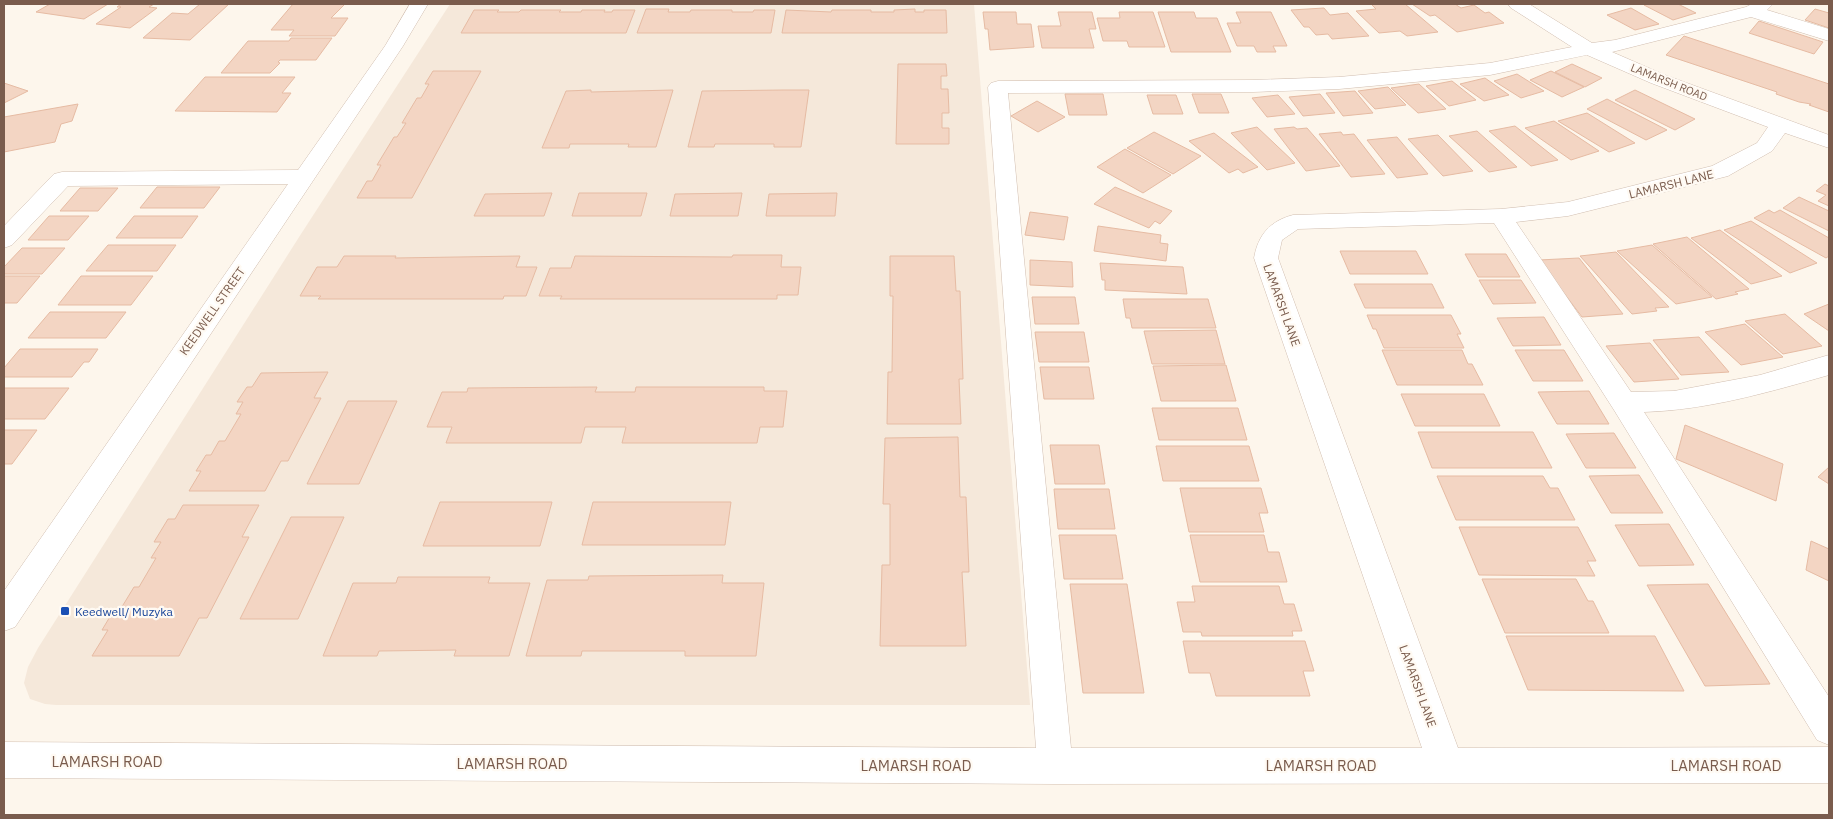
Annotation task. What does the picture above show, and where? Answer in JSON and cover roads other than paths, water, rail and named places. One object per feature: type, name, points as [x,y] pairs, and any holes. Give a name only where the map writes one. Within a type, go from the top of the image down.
[{"type":"street","name":"KEEDWELL STREET","points":[[4,617],[394,46],[418,4]]},
{"type":"street","name":"LAMARSH ROAD","points":[[1517,4],[1589,49],[1658,79],[1829,142]]},
{"type":"street","points":[[1054,766],[998,87],[1253,86],[1339,83],[1490,69],[1589,49],[1615,46],[1758,7],[1829,35]]},
{"type":"street","name":"LAMARSH LANE","points":[[1446,765],[1266,258],[1268,241],[1278,230],[1293,222],[1501,216],[1568,209],[1720,171],[1765,147],[1780,124]]},
{"type":"street","points":[[4,240],[62,179],[305,177]]},
{"type":"street","points":[[1501,216],[1624,403],[1829,728]]},
{"type":"street","points":[[1624,403],[1674,401],[1760,385],[1829,365]]},
{"type":"street","name":"LAMARSH ROAD","points":[[4,760],[1054,766],[1829,765]]},
{"type":"place","name":"Keedwell/ Muzyka","points":[[65,611]]}]
